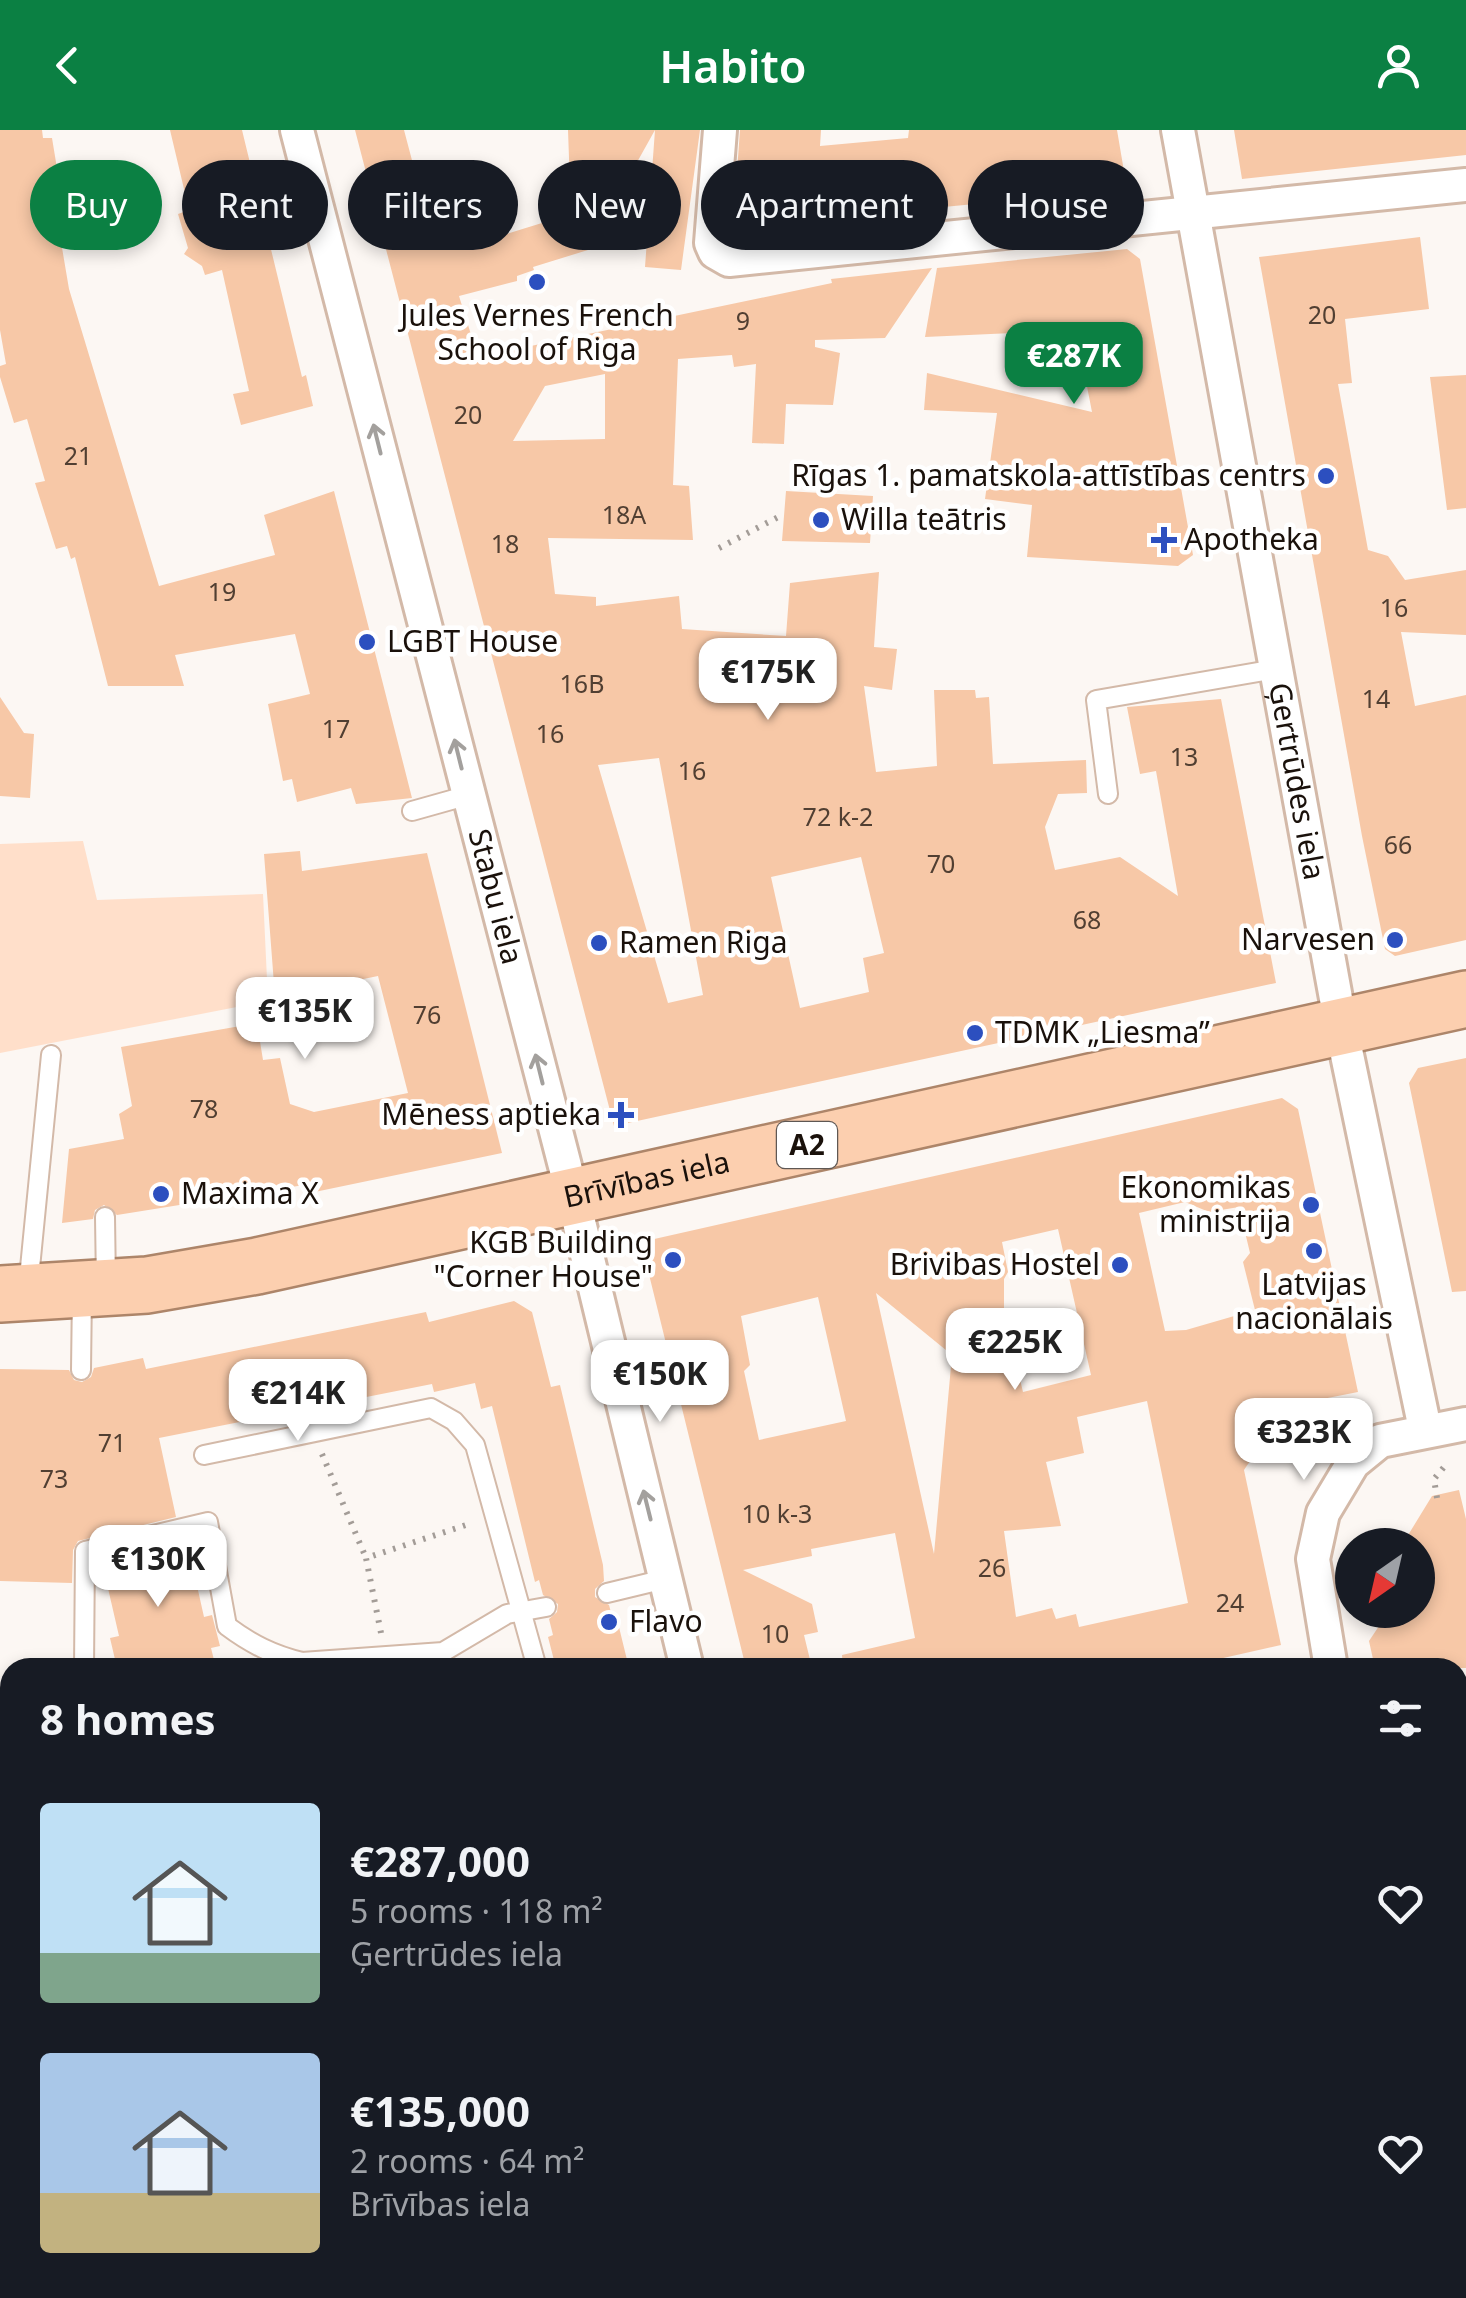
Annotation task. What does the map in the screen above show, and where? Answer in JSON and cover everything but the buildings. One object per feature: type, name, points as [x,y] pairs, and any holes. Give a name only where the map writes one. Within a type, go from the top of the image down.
[{"type":"highway","name":"Brīvības iela","points":[[14,1294],[94,1291],[257,1266],[1466,999]]},
{"type":"street","name":"Stabu iela","points":[[297,130],[572,1197],[685,1658]]},
{"type":"street","points":[[720,130],[711,243],[715,252],[729,260],[1466,185]]},
{"type":"street","name":"Ģertrūdes iela","points":[[1178,130],[1341,1026],[1426,1429]]},
{"type":"street","points":[[1329,1658],[1313,1560],[1323,1513],[1353,1463],[1380,1441],[1466,1424]]},
{"type":"lane","points":[[1108,794],[1096,700],[1276,668]]},
{"type":"lane","points":[[412,811],[468,795]]},
{"type":"lane","points":[[14,1294],[51,1054]]},
{"type":"lane","points":[[81,1370],[105,1217]]},
{"type":"lane","points":[[204,1455],[430,1408],[454,1421],[475,1445],[535,1658]]},
{"type":"lane","points":[[84,1658],[85,1551],[208,1522],[228,1626],[252,1645],[290,1658]]},
{"type":"lane","points":[[606,1593],[665,1579]]},
{"type":"lane","points":[[423,1658],[443,1652],[507,1614],[546,1607]]},
{"type":"lane","points":[[368,1658],[392,1658]]},
{"type":"path","points":[[720,548],[784,514]]},
{"type":"path","points":[[312,1432],[366,1558],[385,1657]]},
{"type":"path","points":[[1437,1498],[1434,1479],[1444,1466]]},
{"type":"path","points":[[366,1558],[497,1515]]},
{"type":"shaded area","points":[[83,841],[97,900],[263,894],[268,1001],[0,1053],[0,844]]},
{"type":"place","name":"Jules Vernes French School of Riga","points":[[537,282]]},
{"type":"place","name":"Rīgas 1. pamatskola-attīstības centrs","points":[[1326,476]]},
{"type":"place","name":"Willa teātris","points":[[821,520]]},
{"type":"place","name":"Apotheka","points":[[1164,540]]},
{"type":"place","name":"LGBT House","points":[[367,642]]},
{"type":"place","name":"Narvesen","points":[[1395,940]]},
{"type":"place","name":"Ramen Riga","points":[[599,943]]},
{"type":"place","name":"TDMK „Liesma”","points":[[975,1033]]},
{"type":"place","name":"Mēness aptieka","points":[[621,1115]]},
{"type":"place","name":"Maxima X","points":[[161,1194]]},
{"type":"place","name":"Ekonomikas ministrija","points":[[1311,1205]]},
{"type":"place","name":"Latvijas nacionālais","points":[[1314,1251]]},
{"type":"place","name":"KGB Building \"Corner House\"","points":[[673,1260]]},
{"type":"place","name":"Brivibas Hostel","points":[[1120,1265]]},
{"type":"place","name":"Flavo","points":[[609,1622]]}]
